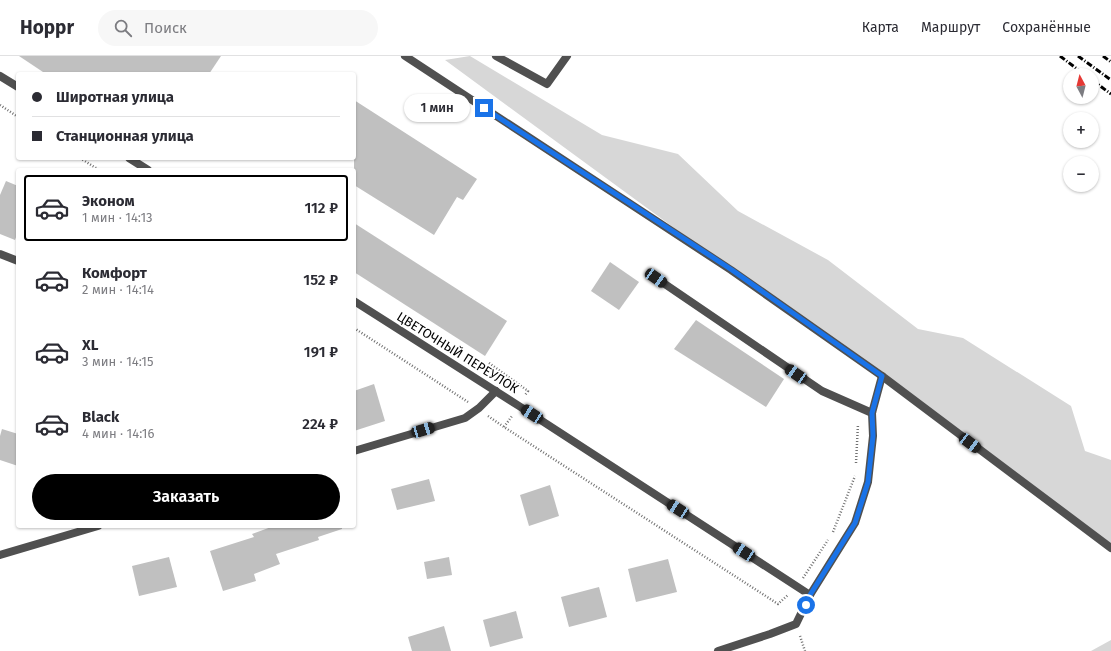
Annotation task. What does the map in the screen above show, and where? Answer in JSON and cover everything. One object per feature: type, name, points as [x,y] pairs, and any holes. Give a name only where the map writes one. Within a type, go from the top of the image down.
[{"type":"street","points":[[406,56],[732,270],[882,376],[1111,548]]},
{"type":"street","points":[[496,56],[546,84],[567,56]]},
{"type":"street","points":[[0,76],[16,86]]},
{"type":"street","points":[[133,160],[145,168]]},
{"type":"street","points":[[0,254],[16,260]]},
{"type":"street","points":[[656,278],[822,391],[872,413]]},
{"type":"street","name":"ЦВЕТОЧНЫЙ ПЕРЕУЛОК","points":[[356,302],[496,391],[810,595]]},
{"type":"street","points":[[718,651],[796,624],[810,595],[855,523],[868,482],[873,436],[872,413],[882,376]]},
{"type":"street","points":[[356,450],[465,418],[479,408],[496,391]]},
{"type":"street","points":[[0,555],[91,528]]},
{"type":"path","points":[[0,105],[16,116]]},
{"type":"path","points":[[83,160],[96,168]]},
{"type":"path","points":[[796,624],[806,651]]},
{"type":"shaded area","points":[[470,56],[602,135],[678,154],[738,211],[828,260],[918,329],[963,338],[1071,406],[1085,451],[1111,460],[1111,548],[445,60]]},
{"type":"shaded area","points":[[1111,640],[1111,651],[1091,651]]},
{"type":"building","points":[[19,56],[221,56],[210,72],[43,72]]},
{"type":"building","points":[[356,101],[477,179],[463,200],[457,197],[434,235],[356,186],[356,168],[354,168],[354,160],[356,160]]},
{"type":"building","points":[[6,181],[16,185],[15,240],[0,234],[0,195]]},
{"type":"building","points":[[356,224],[507,321],[485,356],[356,273]]},
{"type":"building","points":[[610,262],[639,282],[619,310],[591,291]]},
{"type":"building","points":[[696,320],[784,379],[766,407],[674,349]]},
{"type":"building","points":[[374,384],[385,421],[356,430],[356,390]]},
{"type":"building","points":[[2,429],[16,433],[16,465],[0,460],[0,436]]},
{"type":"building","points":[[429,479],[435,501],[397,510],[391,489]]},
{"type":"building","points":[[550,485],[559,516],[529,526],[520,495]]},
{"type":"building","points":[[268,528],[342,528],[318,537],[319,540],[276,554],[280,564],[254,574],[256,581],[223,591],[210,551],[254,537],[252,534]]},
{"type":"building","points":[[169,557],[177,587],[139,596],[132,566]]},
{"type":"building","points":[[449,557],[452,575],[427,579],[424,562]]},
{"type":"building","points":[[668,559],[677,592],[636,602],[628,569]]},
{"type":"building","points":[[599,587],[607,617],[569,627],[561,597]]},
{"type":"building","points":[[516,611],[523,638],[490,647],[483,620]]},
{"type":"building","points":[[444,626],[451,651],[412,651],[408,637]]},
{"type":"railway","points":[[1060,56],[1076,68]]},
{"type":"railway","points":[[1078,56],[1111,80]]},
{"type":"railway","points":[[1103,56],[1111,62]]},
{"type":"railway","points":[[1099,85],[1111,94]]},
{"type":"route","points":[[484,108],[732,270],[882,376],[872,413],[873,436],[868,482],[855,523],[810,595],[806,605]]}]
